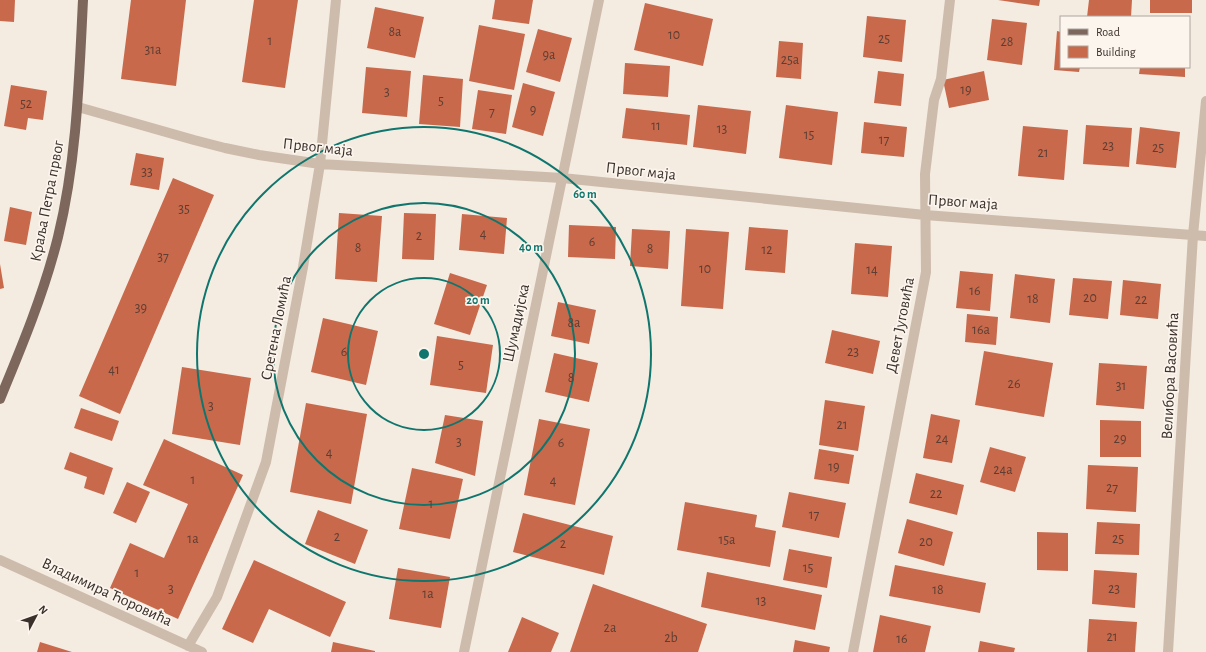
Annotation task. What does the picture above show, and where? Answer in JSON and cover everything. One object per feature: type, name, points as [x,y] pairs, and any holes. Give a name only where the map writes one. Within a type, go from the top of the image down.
[{"type":"main road","name":"Краља Петра првог","points":[[0,399],[46,282],[54,250],[75,139],[83,0]]},
{"type":"street","name":"Сретена Ломића","points":[[188,646],[217,597],[266,462],[303,268],[320,164],[336,0]]},
{"type":"street","name":"Шумадијска","points":[[464,652],[599,0]]},
{"type":"street","name":"Девет Југовића","points":[[853,652],[926,272],[925,174],[934,100],[941,79],[950,0]]},
{"type":"street","name":"Велибора Васовића","points":[[1168,652],[1194,235],[1206,101]]},
{"type":"street","name":"Првог маја","points":[[78,107],[225,148],[259,155],[320,164],[562,178],[925,215],[1206,236]]},
{"type":"street","name":"Владимира Ћоровића","points":[[0,560],[202,652]]},
{"type":"building","points":[[0,0],[15,0],[14,22],[0,21]]},
{"type":"building","points":[[131,0],[186,0],[176,86],[121,79]]},
{"type":"building","points":[[254,0],[298,0],[285,88],[242,82]]},
{"type":"building","points":[[495,0],[533,0],[529,24],[492,19]]},
{"type":"building","points":[[998,0],[1040,0],[1039,6]]},
{"type":"building","points":[[1089,0],[1132,0],[1131,16],[1087,16]]},
{"type":"building","points":[[1150,0],[1192,0],[1192,13],[1150,13]]},
{"type":"building","points":[[645,3],[713,19],[703,66],[634,50]]},
{"type":"building","points":[[375,7],[424,17],[415,58],[367,48]]},
{"type":"building","points":[[867,16],[906,20],[902,62],[863,57]]},
{"type":"building","points":[[992,19],[1027,23],[1022,65],[987,60]]},
{"type":"building","points":[[479,25],[525,34],[514,90],[469,81]]},
{"type":"building","points":[[538,29],[572,38],[560,82],[526,72]]},
{"type":"building","points":[[1057,31],[1060,32],[1060,68],[1080,68],[1079,72],[1054,70]]},
{"type":"building","points":[[779,41],[803,43],[801,79],[776,77]]},
{"type":"building","points":[[625,63],[670,66],[668,97],[623,94]]},
{"type":"building","points":[[366,67],[411,71],[407,117],[362,113]]},
{"type":"building","points":[[1140,68],[1185,68],[1185,77],[1139,74]]},
{"type":"building","points":[[878,71],[904,74],[901,106],[874,103]]},
{"type":"building","points":[[984,71],[989,100],[949,108],[943,80]]},
{"type":"building","points":[[423,75],[463,79],[460,127],[419,124]]},
{"type":"building","points":[[523,83],[555,92],[543,136],[512,127]]},
{"type":"building","points":[[11,85],[47,91],[43,120],[28,118],[26,130],[4,126]]},
{"type":"building","points":[[478,90],[512,95],[506,134],[472,129]]},
{"type":"building","points":[[698,105],[751,111],[746,154],[693,147]]},
{"type":"building","points":[[786,105],[838,112],[832,165],[779,158]]},
{"type":"building","points":[[626,108],[690,115],[687,145],[622,138]]},
{"type":"building","points":[[864,122],[907,127],[904,157],[861,153]]},
{"type":"building","points":[[1086,125],[1132,128],[1129,167],[1083,164]]},
{"type":"building","points":[[1023,126],[1068,130],[1064,180],[1018,176]]},
{"type":"building","points":[[1140,127],[1180,132],[1176,168],[1136,164]]},
{"type":"building","points":[[136,153],[164,158],[159,190],[130,185]]},
{"type":"building","points":[[173,178],[214,195],[120,414],[79,396]]},
{"type":"building","points":[[10,207],[32,212],[26,245],[4,241]]},
{"type":"building","points":[[339,213],[382,216],[377,282],[335,279]]},
{"type":"building","points":[[404,213],[436,214],[434,260],[402,259]]},
{"type":"building","points":[[462,214],[507,218],[504,254],[459,250]]},
{"type":"building","points":[[569,225],[616,227],[615,259],[568,257]]},
{"type":"building","points":[[749,227],[788,230],[785,273],[745,270]]},
{"type":"building","points":[[632,229],[670,231],[668,269],[630,266]]},
{"type":"building","points":[[686,229],[729,232],[723,309],[681,306]]},
{"type":"building","points":[[855,243],[892,246],[888,297],[851,294]]},
{"type":"building","points":[[0,264],[4,288],[0,289]]},
{"type":"building","points":[[960,271],[993,274],[990,311],[956,308]]},
{"type":"building","points":[[450,273],[487,285],[470,335],[434,324]]},
{"type":"building","points":[[1015,274],[1055,279],[1050,323],[1010,318]]},
{"type":"building","points":[[1073,278],[1112,281],[1108,319],[1069,315]]},
{"type":"building","points":[[1123,280],[1161,284],[1158,319],[1120,315]]},
{"type":"building","points":[[558,302],[596,310],[589,344],[551,336]]},
{"type":"building","points":[[967,314],[998,317],[996,345],[965,342]]},
{"type":"building","points":[[323,318],[378,331],[366,385],[311,372]]},
{"type":"building","points":[[832,330],[880,341],[873,374],[825,363]]},
{"type":"building","points":[[437,336],[493,345],[486,393],[430,385]]},
{"type":"building","points":[[984,351],[1053,363],[1044,417],[975,405]]},
{"type":"building","points":[[554,353],[598,363],[589,402],[545,392]]},
{"type":"building","points":[[1099,363],[1147,366],[1144,409],[1096,405]]},
{"type":"building","points":[[182,367],[251,378],[240,445],[172,434]]},
{"type":"building","points":[[825,400],[865,406],[858,451],[819,445]]},
{"type":"building","points":[[306,403],[367,414],[351,504],[290,492]]},
{"type":"building","points":[[81,408],[119,421],[112,441],[74,428]]},
{"type":"building","points":[[931,414],[960,420],[952,463],[923,458]]},
{"type":"building","points":[[445,415],[483,421],[475,476],[435,463]]},
{"type":"building","points":[[539,419],[590,429],[575,505],[524,495]]},
{"type":"building","points":[[1100,420],[1141,421],[1141,457],[1100,457]]},
{"type":"building","points":[[164,439],[243,475],[178,619],[110,588],[130,543],[164,558],[188,504],[143,485]]},
{"type":"building","points":[[990,447],[1026,457],[1015,492],[980,482]]},
{"type":"building","points":[[819,449],[854,455],[849,484],[814,479]]},
{"type":"building","points":[[70,452],[113,468],[104,495],[84,488],[87,477],[64,469]]},
{"type":"building","points":[[1088,465],[1138,467],[1136,512],[1086,509]]},
{"type":"building","points":[[412,468],[463,479],[450,539],[399,529]]},
{"type":"building","points":[[916,473],[964,485],[957,515],[909,503]]},
{"type":"building","points":[[127,482],[150,492],[136,523],[113,513]]},
{"type":"building","points":[[789,492],[846,503],[839,538],[782,527]]},
{"type":"building","points":[[685,502],[757,515],[755,527],[776,531],[770,567],[677,550]]},
{"type":"building","points":[[318,510],[368,530],[355,564],[305,544]]},
{"type":"building","points":[[523,513],[613,536],[604,575],[513,552]]},
{"type":"building","points":[[907,519],[953,532],[944,566],[898,553]]},
{"type":"building","points":[[1097,522],[1140,524],[1139,555],[1095,554]]},
{"type":"building","points":[[1037,532],[1068,533],[1068,571],[1037,570]]},
{"type":"building","points":[[789,549],[832,557],[827,588],[783,580]]},
{"type":"building","points":[[254,560],[346,602],[330,637],[269,609],[253,643],[222,629]]},
{"type":"building","points":[[895,565],[986,583],[980,613],[889,596]]},
{"type":"building","points":[[398,568],[450,577],[441,628],[389,619]]},
{"type":"building","points":[[1094,570],[1137,573],[1135,608],[1092,604]]},
{"type":"building","points":[[707,572],[822,595],[815,630],[701,607]]},
{"type":"building","points":[[593,584],[707,624],[698,652],[570,652]]},
{"type":"building","points":[[880,615],[931,626],[925,652],[873,652]]},
{"type":"building","points":[[522,617],[559,633],[551,652],[508,652]]},
{"type":"building","points":[[1089,619],[1137,622],[1135,652],[1087,652]]},
{"type":"building","points":[[795,640],[830,647],[829,652],[793,652]]},
{"type":"building","points":[[980,641],[1015,648],[1014,652],[978,652]]},
{"type":"building","points":[[40,642],[72,652],[37,652]]},
{"type":"building","points":[[333,642],[375,651],[375,652],[331,652]]}]
